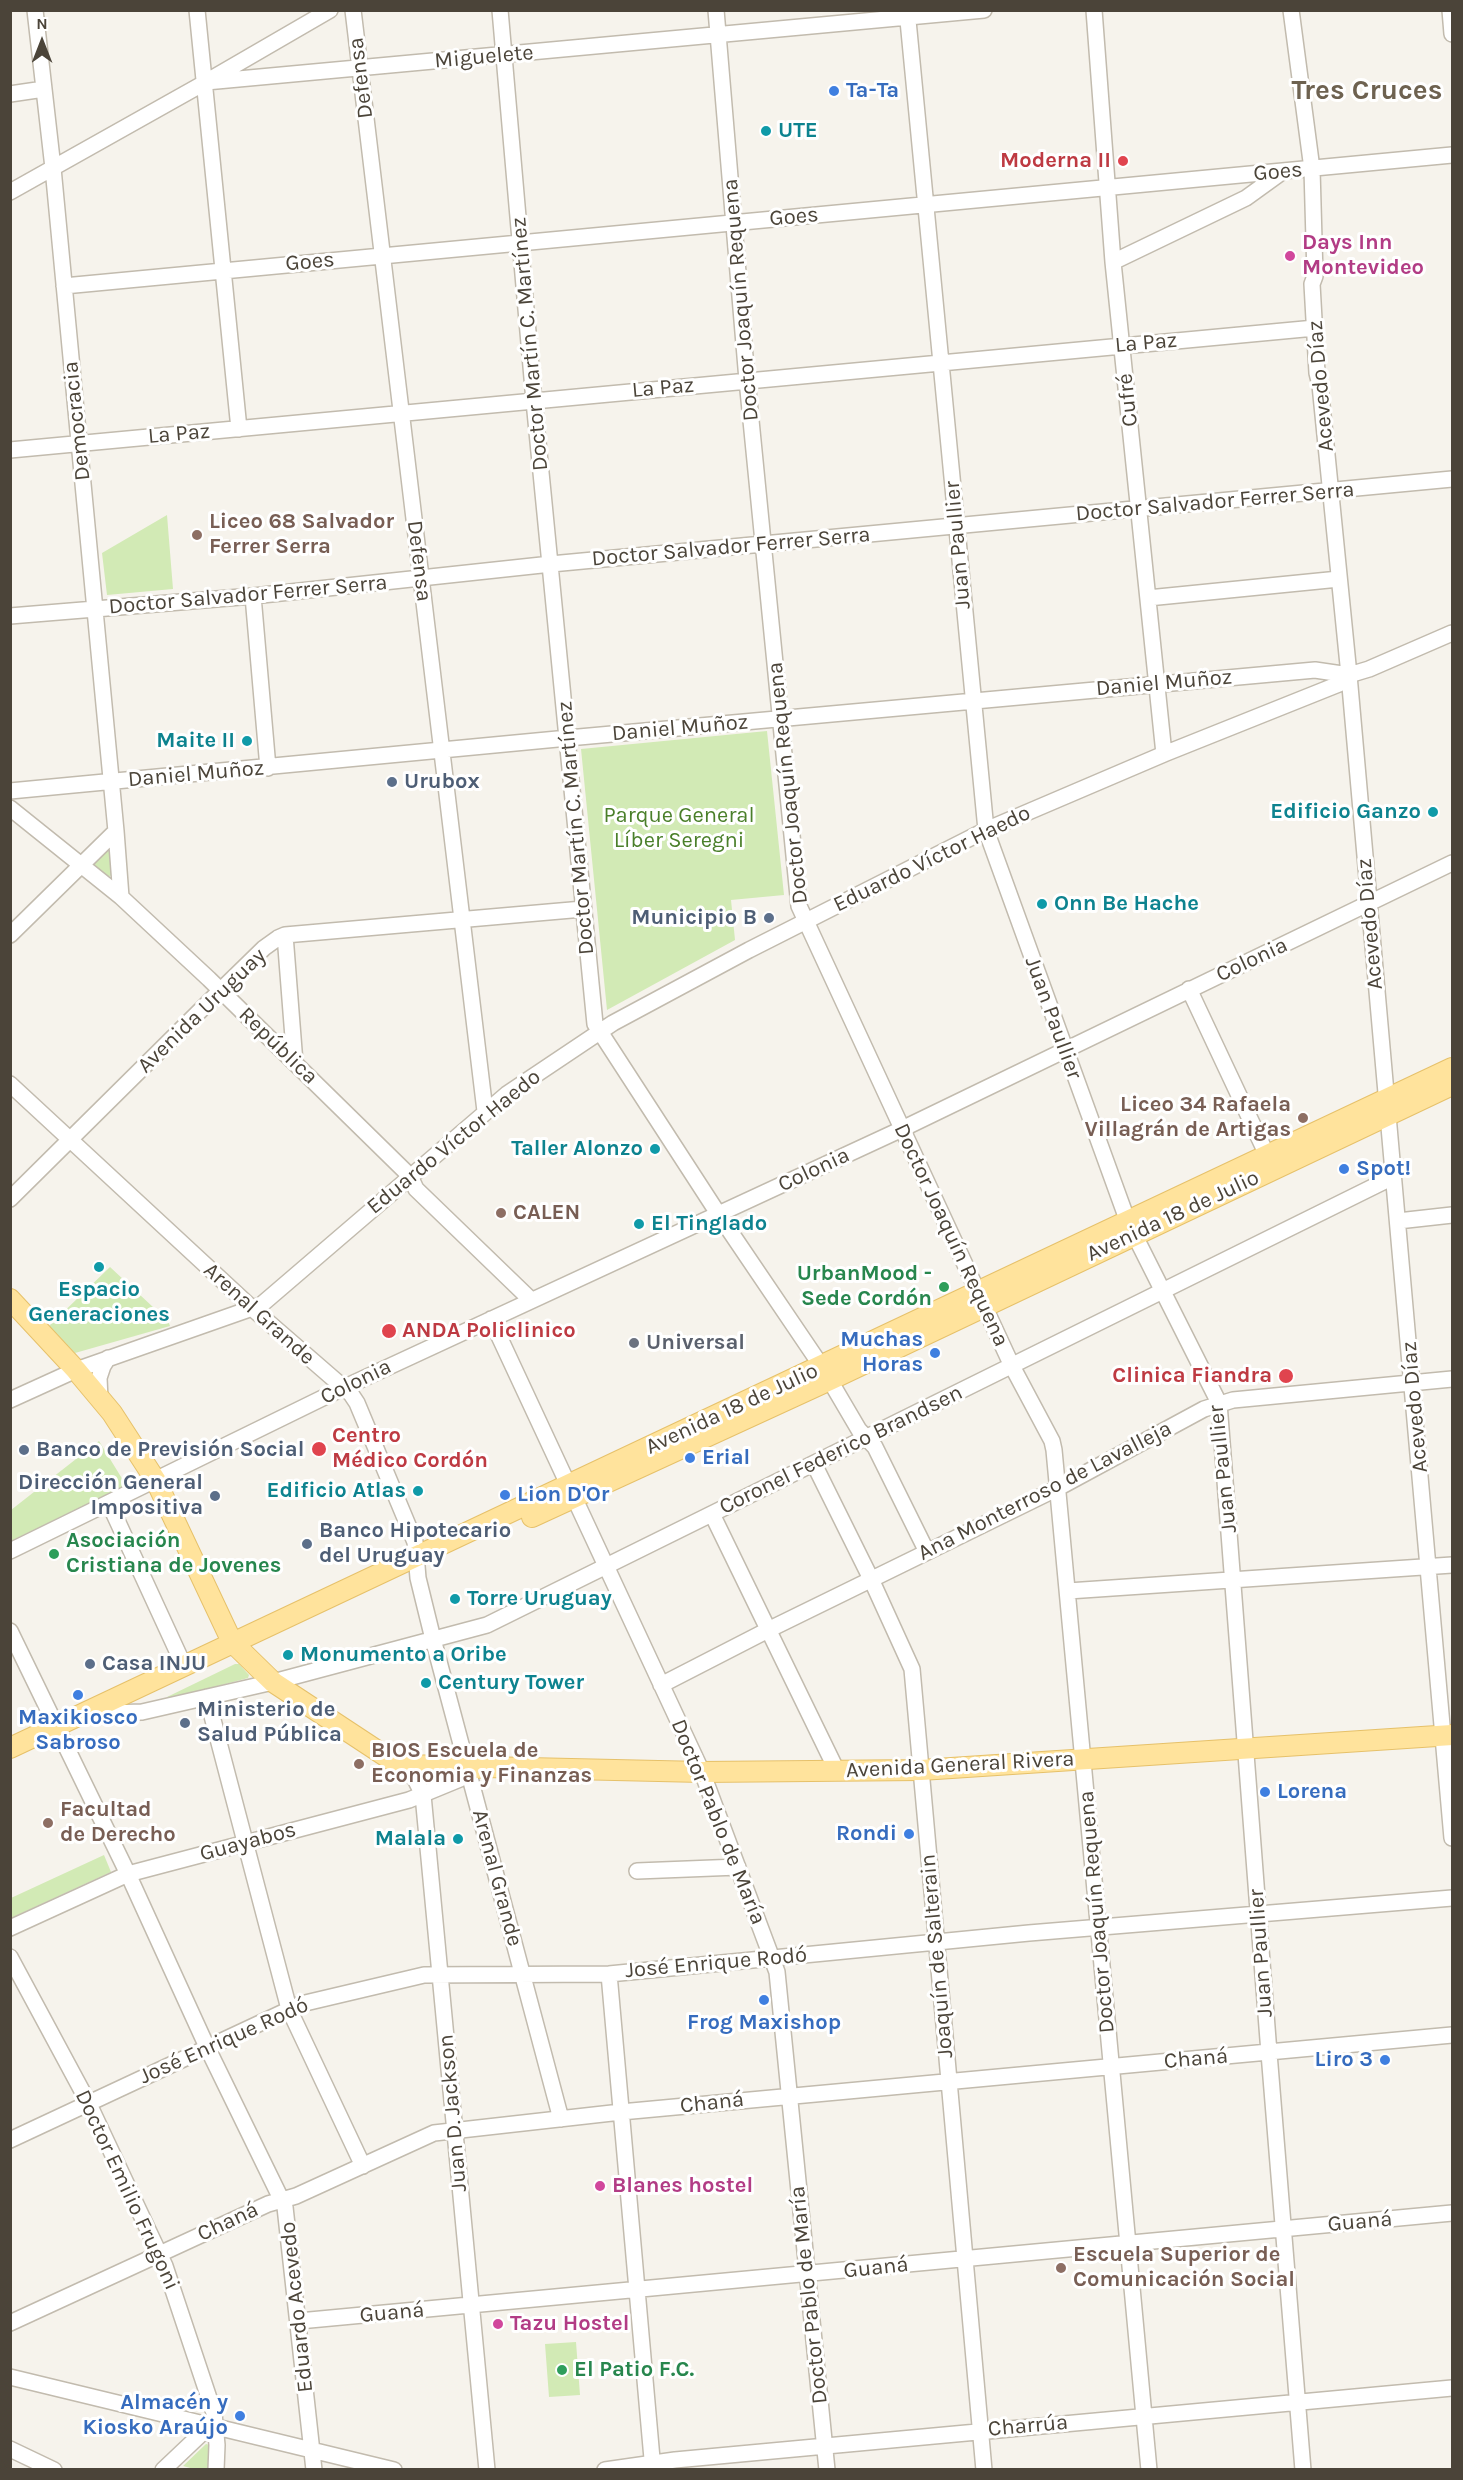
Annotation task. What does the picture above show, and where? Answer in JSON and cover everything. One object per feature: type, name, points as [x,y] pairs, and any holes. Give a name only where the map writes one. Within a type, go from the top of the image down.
[{"type":"main road","name":"Avenida 18 de Julio","points":[[10,1748],[111,1713],[237,1647],[826,1373],[1387,1108],[1452,1068]]},
{"type":"main road","name":"Avenida 18 de Julio","points":[[1131,1228],[1267,1155],[1452,1085]]},
{"type":"main road","points":[[10,1299],[100,1399],[156,1481],[237,1647],[273,1682],[399,1765]]},
{"type":"main road","name":"Avenida 18 de Julio","points":[[10,1760],[59,1731],[184,1666],[237,1647]]},
{"type":"main road","name":"Avenida General Rivera","points":[[399,1765],[453,1766],[468,1769],[484,1767],[702,1772],[921,1770],[1448,1735]]},
{"type":"street","name":"Democracia","points":[[35,10],[53,168],[113,781],[121,897]]},
{"type":"street","points":[[198,10],[239,429]]},
{"type":"street","points":[[206,82],[330,10]]},
{"type":"street","name":"Defensa","points":[[353,10],[485,1111]]},
{"type":"street","name":"Doctor Martín C. Martínez","points":[[500,10],[534,401],[595,1024],[719,1215],[826,1373],[859,1430],[875,1447],[927,1552]]},
{"type":"street","name":"Doctor Joaquín Requena","points":[[716,10],[747,380],[799,906],[1012,1366],[1052,1441],[1068,1591],[1149,2469]]},
{"type":"street","name":"Miguelete","points":[[10,192],[206,82],[504,56],[907,14],[984,10]]},
{"type":"street","name":"Cufré","points":[[1094,10],[1113,262],[1164,754]]},
{"type":"street","name":"Acevedo Díaz","points":[[1291,10],[1312,169],[1317,373],[1349,675],[1393,1177],[1448,1735],[1452,1838]]},
{"type":"street","points":[[1450,10],[1452,34]]},
{"type":"street","name":"Juan Paullier","points":[[907,14],[986,830],[1064,1050],[1131,1228],[1220,1403],[1303,2469]]},
{"type":"street","points":[[10,94],[44,89]]},
{"type":"street","name":"Goes","points":[[64,285],[1452,155]]},
{"type":"street","points":[[1113,262],[1246,198],[1282,172]]},
{"type":"street","name":"La Paz","points":[[10,450],[1315,328]]},
{"type":"street","name":"Doctor Salvador Ferrer Serra","points":[[10,616],[253,596],[551,564],[1452,479]]},
{"type":"street","points":[[1148,598],[1339,579]]},
{"type":"street","points":[[253,596],[268,768]]},
{"type":"street","name":"Eduardo Víctor Haedo","points":[[10,1400],[108,1358],[253,1310],[507,1094],[599,1032],[805,921],[986,830],[1164,754],[1339,684],[1349,675],[1369,669],[1452,633]]},
{"type":"street","name":"Daniel Muñoz","points":[[10,791],[1315,670],[1349,675]]},
{"type":"street","name":"República","points":[[10,808],[121,897],[220,990],[410,1176],[416,1190],[531,1300]]},
{"type":"street","points":[[10,935],[116,831]]},
{"type":"street","name":"Colonia","points":[[10,1551],[343,1388],[902,1129],[1452,863]]},
{"type":"street","name":"Avenida Uruguay","points":[[10,1199],[220,990],[264,948],[285,935],[583,909]]},
{"type":"street","points":[[285,935],[296,1063]]},
{"type":"street","points":[[1189,989],[1267,1155]]},
{"type":"street","name":"Arenal Grande","points":[[10,1084],[253,1310],[343,1388],[357,1403],[415,1542],[417,1563],[433,1639],[561,2119]]},
{"type":"street","name":"Coronel Federico Brandsen","points":[[273,1682],[487,1624],[607,1567],[1393,1177]]},
{"type":"street","points":[[1398,1221],[1452,1215]]},
{"type":"street","name":"Doctor Pablo de María","points":[[491,1319],[702,1772],[777,1972],[827,2469]]},
{"type":"street","points":[[100,1399],[99,1378],[108,1358]]},
{"type":"street","name":"Ana Monterroso de Lavalleja","points":[[661,1685],[1058,1488],[1204,1409],[1233,1400],[1452,1380]]},
{"type":"street","name":"Joaquín de Salterain","points":[[814,1464],[910,1661],[938,1942],[948,2083],[984,2469]]},
{"type":"street","points":[[109,1503],[184,1666]]},
{"type":"street","points":[[712,1514],[837,1771]]},
{"type":"street","points":[[1068,1591],[1452,1565]]},
{"type":"street","name":"Eduardo Acevedo","points":[[10,1631],[128,1874],[207,2047],[283,2200],[287,2214],[314,2469]]},
{"type":"street","name":"Avenida 18 de Julio","points":[[111,1713],[142,1712],[273,1682]]},
{"type":"street","points":[[207,1697],[289,2009],[363,2166]]},
{"type":"street","name":"Juan D. Jackson","points":[[399,1765],[415,1779],[423,1795],[487,2469]]},
{"type":"street","points":[[423,1795],[460,1779],[468,1769]]},
{"type":"street","name":"Guayabos","points":[[10,1928],[128,1874],[423,1795]]},
{"type":"street","points":[[637,1871],[738,1867]]},
{"type":"street","name":"José Enrique Rodó","points":[[10,2140],[289,2009],[313,2000],[424,1975],[609,1974],[938,1942],[1452,1898]]},
{"type":"street","name":"Doctor Emilio Frugoni","points":[[10,1957],[88,2102],[160,2253],[214,2413],[216,2469]]},
{"type":"street","points":[[609,1974],[653,2466]]},
{"type":"street","name":"Chaná","points":[[10,2323],[268,2204],[283,2200],[363,2166],[434,2133],[621,2112],[1452,2035]]},
{"type":"street","name":"Guaná","points":[[299,2321],[1452,2213]]},
{"type":"street","points":[[10,2377],[394,2469]]},
{"type":"street","name":"Charrúa","points":[[604,2469],[653,2466],[980,2431],[1452,2388]]},
{"type":"street","points":[[163,2469],[201,2434],[216,2427]]},
{"type":"street","points":[[10,2449],[54,2469]]},
{"type":"green space","points":[[167,515],[173,589],[107,595],[102,553]]},
{"type":"green space","name":"Parque General Líber Seregni","points":[[767,731],[784,895],[731,900],[735,940],[607,1010],[581,749]]},
{"type":"green space","points":[[107,848],[110,848],[112,875],[108,877],[92,866],[92,863]]},
{"type":"green space","points":[[110,1267],[168,1321],[170,1326],[75,1353],[49,1326]]},
{"type":"green space","points":[[99,1441],[126,1485],[11,1541],[11,1510]]},
{"type":"green space","points":[[239,1664],[249,1675],[248,1678],[169,1699],[167,1697]]},
{"type":"green space","points":[[104,1855],[111,1872],[11,1918],[11,1898]]},
{"type":"green space","name":"El Patio F.C.","points":[[576,2342],[580,2395],[549,2397],[545,2344]]},
{"type":"green space","points":[[206,2444],[210,2445],[208,2469],[183,2466]]},
{"type":"place","name":"Ta-Ta","points":[[834,91]]},
{"type":"place","name":"UTE","points":[[766,131]]},
{"type":"place","name":"Moderna II","points":[[1123,161]]},
{"type":"place","name":"Days Inn Montevideo","points":[[1290,256]]},
{"type":"place","name":"Liceo 68 Salvador Ferrer Serra","points":[[197,535]]},
{"type":"place","name":"Maite II","points":[[247,741]]},
{"type":"place","name":"Urubox","points":[[392,782]]},
{"type":"place","name":"Edificio Ganzo","points":[[1433,812]]},
{"type":"place","name":"Onn Be Hache","points":[[1042,904]]},
{"type":"place","name":"Municipio B","points":[[769,918]]},
{"type":"place","name":"Liceo 34 Rafaela Villagrán de Artigas","points":[[1303,1118]]},
{"type":"place","name":"Taller Alonzo","points":[[655,1149]]},
{"type":"place","name":"Spot!","points":[[1344,1169]]},
{"type":"place","name":"CALEN","points":[[501,1213]]},
{"type":"place","name":"El Tinglado","points":[[639,1224]]},
{"type":"place","name":"Espacio Generaciones","points":[[99,1267]]},
{"type":"place","name":"UrbanMood - Sede Cordón","points":[[944,1287]]},
{"type":"place","name":"ANDA Policlinico","points":[[389,1331]]},
{"type":"place","name":"Universal","points":[[634,1343]]},
{"type":"place","name":"Muchas Horas","points":[[935,1353]]},
{"type":"place","name":"Clinica Fiandra","points":[[1286,1376]]},
{"type":"place","name":"Centro Médico Cordón","points":[[319,1449]]},
{"type":"place","name":"Banco de Previsión Social","points":[[24,1450]]},
{"type":"place","name":"Erial","points":[[690,1458]]},
{"type":"place","name":"Edificio Atlas","points":[[418,1491]]},
{"type":"place","name":"Lion D'Or","points":[[505,1495]]},
{"type":"place","name":"Dirección General Impositiva","points":[[215,1496]]},
{"type":"place","name":"Banco Hipotecario del Uruguay","points":[[307,1544]]},
{"type":"place","name":"Asociación Cristiana de Jovenes","points":[[54,1554]]},
{"type":"place","name":"Torre Uruguay","points":[[455,1599]]},
{"type":"place","name":"Monumento a Oribe","points":[[288,1655]]},
{"type":"place","name":"Casa INJU","points":[[90,1664]]},
{"type":"place","name":"Century Tower","points":[[426,1683]]},
{"type":"place","name":"Maxikiosco Sabroso","points":[[78,1695]]},
{"type":"place","name":"Ministerio de Salud Pública","points":[[185,1723]]},
{"type":"place","name":"BIOS Escuela de Economia y Finanzas","points":[[359,1764]]},
{"type":"place","name":"Lorena","points":[[1265,1792]]},
{"type":"place","name":"Facultad de Derecho","points":[[48,1823]]},
{"type":"place","name":"Rondi","points":[[909,1834]]},
{"type":"place","name":"Malala","points":[[458,1839]]},
{"type":"place","name":"Frog Maxishop","points":[[764,2000]]},
{"type":"place","name":"Liro 3","points":[[1385,2060]]},
{"type":"place","name":"Blanes hostel","points":[[600,2186]]},
{"type":"place","name":"Escuela Superior de Comunicación Social","points":[[1061,2268]]},
{"type":"place","name":"Tazu Hostel","points":[[498,2324]]},
{"type":"place","name":"El Patio F.C.","points":[[562,2370]]},
{"type":"place","name":"Almacén y Kiosko Araújo","points":[[240,2416]]},
{"type":"district","name":"Tres Cruces","points":[[1367,91]]}]
